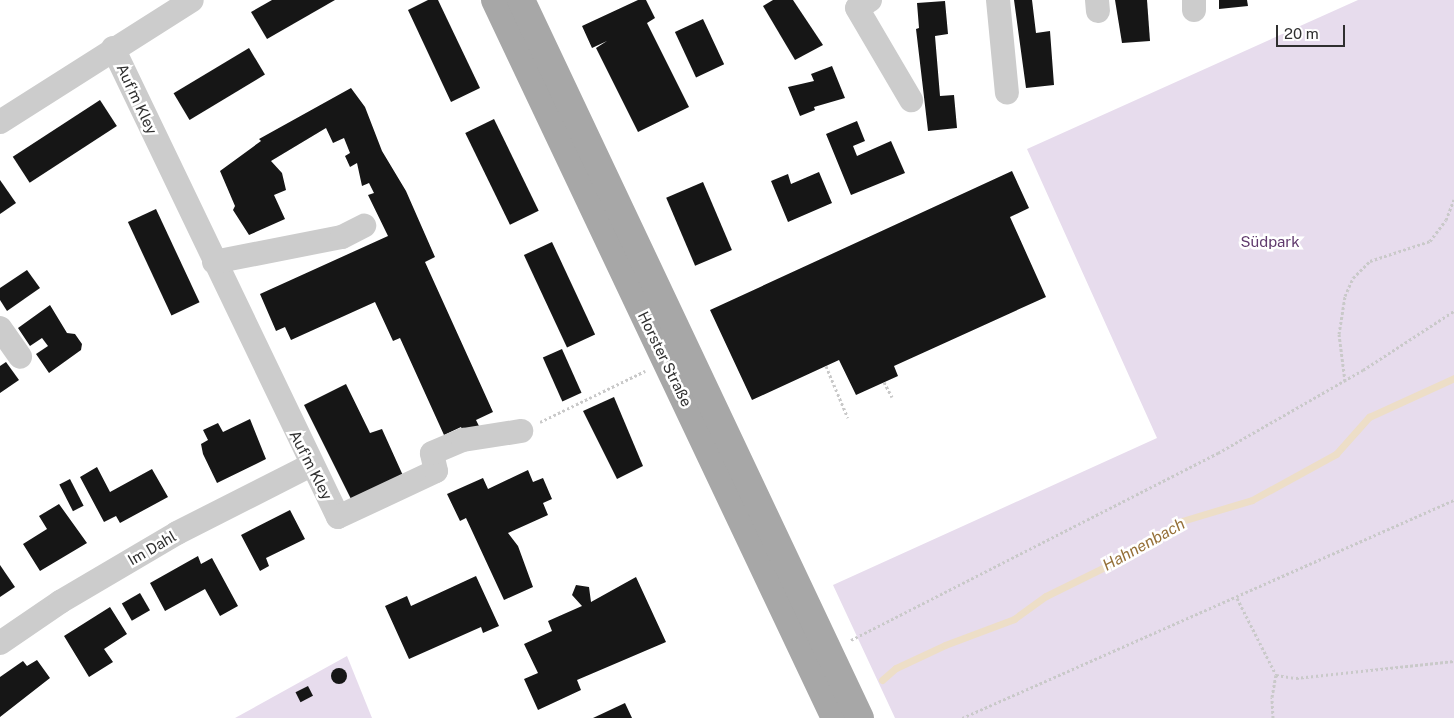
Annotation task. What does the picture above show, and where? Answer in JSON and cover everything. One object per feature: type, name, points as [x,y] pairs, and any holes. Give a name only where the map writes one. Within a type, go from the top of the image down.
[{"type":"main road","name":"Horster Straße","points":[[495,0],[665,362],[724,477],[835,718]]},
{"type":"main road","name":"Horster Straße","points":[[521,0],[860,718]]},
{"type":"street","points":[[0,122],[190,0]]},
{"type":"street","points":[[998,0],[1007,93]]},
{"type":"street","points":[[863,4],[911,100]]},
{"type":"street","name":"Auf'm Kley","points":[[113,48],[311,465],[338,516],[436,472],[432,453],[463,440],[521,431]]},
{"type":"street","points":[[214,262],[342,237],[364,226]]},
{"type":"street","points":[[0,328],[20,357]]},
{"type":"street","name":"Im Dahl","points":[[0,643],[60,602],[177,533],[311,465]]},
{"type":"path","points":[[1344,381],[1339,334],[1345,296],[1353,278],[1370,261],[1430,241],[1446,220],[1454,199]]},
{"type":"path","points":[[830,652],[1168,479],[1344,381],[1454,311]]},
{"type":"path","points":[[521,431],[665,362]]},
{"type":"path","points":[[826,366],[848,418]]},
{"type":"path","points":[[884,382],[892,397]]},
{"type":"path","points":[[962,718],[1238,598],[1454,500]]},
{"type":"path","points":[[1238,598],[1276,675],[1272,697],[1273,718]]},
{"type":"path","points":[[1276,675],[1296,678],[1454,661]]},
{"type":"green space","name":"Südpark","points":[[1358,0],[1454,0],[1454,718],[895,718],[833,585],[1157,438],[1027,149]]},
{"type":"green space","points":[[347,656],[372,718],[235,718]]},
{"type":"building","points":[[272,0],[335,0],[267,39],[251,12]]},
{"type":"building","points":[[428,0],[438,0],[480,88],[451,102],[408,10]]},
{"type":"building","points":[[638,0],[646,0],[655,18],[647,23],[689,107],[638,132],[596,48],[607,41],[592,48],[582,26]]},
{"type":"building","points":[[773,0],[793,0],[823,45],[795,60],[763,6]]},
{"type":"building","points":[[1014,0],[1032,0],[1036,33],[1050,31],[1054,85],[1026,88]]},
{"type":"building","points":[[1115,0],[1147,0],[1150,41],[1122,43]]},
{"type":"building","points":[[1219,0],[1247,0],[1248,6],[1219,9]]},
{"type":"building","points":[[945,1],[948,34],[935,36],[940,96],[954,95],[957,128],[928,131],[916,29],[919,28],[917,3]]},
{"type":"building","points":[[703,19],[724,64],[696,77],[675,32]]},
{"type":"building","points":[[249,48],[265,75],[190,120],[174,93]]},
{"type":"building","points":[[832,66],[845,98],[814,107],[815,110],[800,116],[788,87],[814,81],[811,74]]},
{"type":"building","points":[[351,88],[365,107],[382,151],[406,191],[435,257],[425,262],[493,412],[476,420],[479,426],[464,434],[461,427],[444,435],[400,338],[393,341],[375,302],[291,340],[285,327],[276,331],[260,294],[388,236],[368,195],[374,193],[369,183],[362,186],[357,163],[350,167],[345,156],[350,153],[344,138],[333,143],[326,128],[271,161],[282,173],[286,190],[274,195],[285,219],[249,235],[233,210],[235,206],[220,171],[261,141],[259,139]]},
{"type":"building","points":[[100,100],[117,126],[30,183],[13,157]]},
{"type":"building","points":[[494,119],[539,211],[510,225],[465,133]]},
{"type":"building","points":[[857,121],[865,141],[853,146],[857,156],[891,141],[905,173],[851,195],[826,134]]},
{"type":"building","points":[[1012,171],[1029,208],[1010,217],[1046,297],[894,366],[898,376],[856,395],[839,360],[752,400],[710,310]]},
{"type":"building","points":[[819,172],[832,203],[788,222],[771,181],[788,174],[791,184]]},
{"type":"building","points":[[0,180],[16,203],[0,214]]},
{"type":"building","points":[[703,182],[732,250],[695,266],[666,198]]},
{"type":"building","points":[[156,209],[200,302],[171,315],[128,222]]},
{"type":"building","points":[[552,242],[595,334],[567,348],[524,255]]},
{"type":"building","points":[[27,270],[40,288],[7,311],[0,300],[0,288]]},
{"type":"building","points":[[50,305],[67,333],[75,334],[82,344],[81,350],[49,373],[36,354],[48,346],[42,338],[30,346],[18,328]]},
{"type":"building","points":[[562,349],[582,393],[562,401],[543,358]]},
{"type":"building","points":[[6,362],[19,380],[0,393],[0,366]]},
{"type":"building","points":[[346,384],[370,433],[382,429],[405,480],[354,505],[304,405]]},
{"type":"building","points":[[614,397],[643,466],[617,479],[583,411]]},
{"type":"building","points":[[250,419],[266,459],[217,483],[203,454],[201,444],[208,440],[203,430],[218,423],[223,432]]},
{"type":"building","points":[[97,467],[110,492],[152,469],[168,497],[120,523],[116,516],[104,522],[80,477]]},
{"type":"building","points":[[528,470],[533,482],[543,478],[552,499],[543,503],[548,515],[508,533],[518,546],[533,587],[504,600],[466,518],[460,521],[447,494],[483,478],[488,489]]},
{"type":"building","points":[[70,479],[84,506],[73,511],[59,484]]},
{"type":"building","points":[[59,504],[87,543],[40,571],[23,544],[47,529],[39,516]]},
{"type":"building","points":[[290,510],[305,539],[266,558],[269,566],[260,571],[241,535]]},
{"type":"building","points":[[198,556],[201,564],[212,558],[238,606],[220,616],[205,589],[165,611],[150,583]]},
{"type":"building","points":[[0,565],[15,587],[0,597]]},
{"type":"building","points":[[476,576],[499,626],[483,633],[481,627],[409,659],[385,606],[407,596],[411,606]]},
{"type":"building","points":[[636,577],[666,642],[577,680],[581,690],[538,710],[524,679],[538,673],[524,644],[552,631],[548,621],[582,606],[572,595],[576,585],[589,587],[591,602]]},
{"type":"building","points":[[140,593],[150,610],[132,621],[122,604]]},
{"type":"building","points":[[110,607],[127,634],[104,649],[113,662],[89,677],[64,636]]},
{"type":"building","points":[[37,660],[50,678],[0,717],[0,677],[23,661],[27,666]]},
{"type":"building","points":[[339,668],[345,670],[347,676],[345,682],[339,684],[333,682],[331,676],[333,670]]},
{"type":"building","points":[[308,686],[313,696],[301,702],[296,692]]},
{"type":"building","points":[[625,703],[632,718],[593,718]]},
{"type":"waterway","name":"Hahnenbach","points":[[882,680],[896,668],[945,645],[1014,619],[1046,596],[1137,551],[1182,521],[1252,500],[1336,454],[1369,417],[1454,378]]}]
